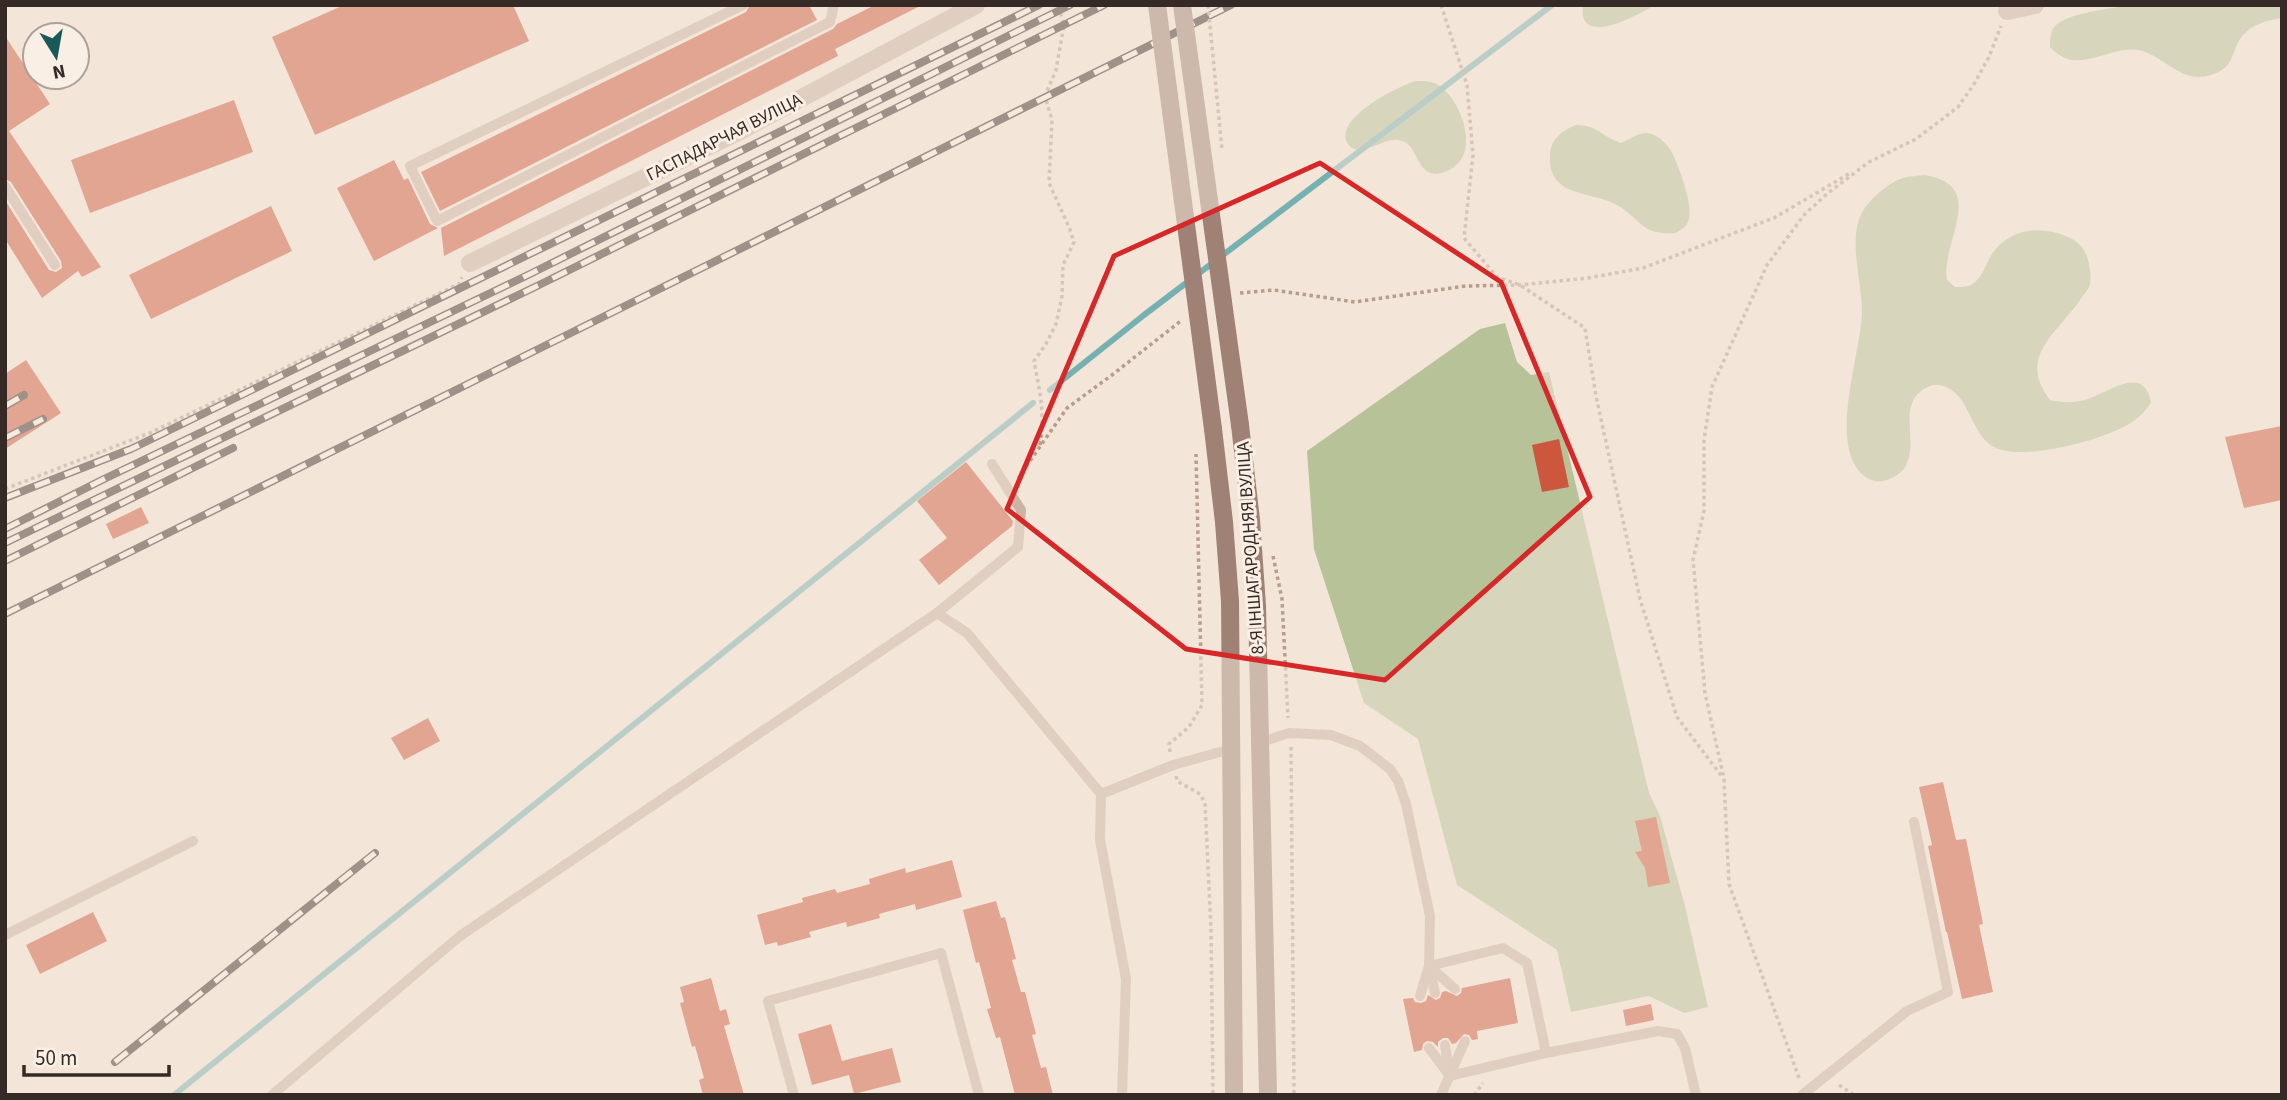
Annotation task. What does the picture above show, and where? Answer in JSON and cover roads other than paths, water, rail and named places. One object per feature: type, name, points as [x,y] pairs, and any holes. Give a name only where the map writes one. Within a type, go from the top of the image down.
[{"type":"main road","name":"8-Я ІНШАГАРОДНЯЯ ВУЛІЦА","points":[[1157,5],[1213,429],[1230,601],[1234,1095]]},
{"type":"main road","name":"8-Я ІНШАГАРОДНЯЯ ВУЛІЦА","points":[[1182,5],[1251,520],[1257,606],[1269,1095]]},
{"type":"main road","points":[[1231,749],[1261,742]]},
{"type":"street","name":"ГАСПАДАРЧАЯ ВУЛІЦА","points":[[470,263],[736,132],[976,5]]},
{"type":"street","points":[[2006,8],[2035,5]]},
{"type":"lane","points":[[743,5],[410,166],[438,221],[830,22],[834,5]]},
{"type":"lane","points":[[5,186],[55,265]]},
{"type":"lane","points":[[272,1095],[460,936],[937,613],[1018,547],[1021,510],[992,464]]},
{"type":"lane","points":[[937,613],[967,634],[1101,793],[1100,840],[1126,979],[1122,1095]]},
{"type":"lane","points":[[1261,742],[1289,733],[1331,735],[1360,746],[1390,769],[1398,781],[1406,804],[1430,916],[1429,965],[1435,993]]},
{"type":"lane","points":[[1101,793],[1173,765],[1231,749]]},
{"type":"lane","points":[[1804,1094],[1907,1011],[1948,992],[1914,822]]},
{"type":"lane","points":[[5,935],[193,841]]},
{"type":"lane","points":[[1429,965],[1503,948],[1527,963],[1546,1053]]},
{"type":"lane","points":[[794,1095],[768,1001],[941,953],[979,1095]]},
{"type":"lane","points":[[1429,965],[1455,989]]},
{"type":"lane","points":[[1420,996],[1429,965]]},
{"type":"lane","points":[[1450,1076],[1546,1053],[1658,1031],[1677,1034],[1685,1048],[1696,1095]]},
{"type":"lane","points":[[1441,1095],[1465,1041]]},
{"type":"lane","points":[[1445,1045],[1450,1076]]},
{"type":"lane","points":[[1429,1048],[1450,1076]]},
{"type":"waterway","points":[[1050,390],[1144,315],[1552,5]]},
{"type":"waterway","points":[[174,1095],[1033,403]]},
{"type":"railway","points":[[5,498],[131,449],[1039,5]]},
{"type":"railway","points":[[5,529],[530,274],[1070,5]]},
{"type":"railway","points":[[5,543],[537,286],[1104,5]]},
{"type":"railway","points":[[5,614],[1231,5]]},
{"type":"railway","points":[[5,406],[24,395]]},
{"type":"railway","points":[[5,438],[43,419]]},
{"type":"railway","points":[[5,561],[233,448]]},
{"type":"railway","points":[[115,1062],[375,853]]}]
